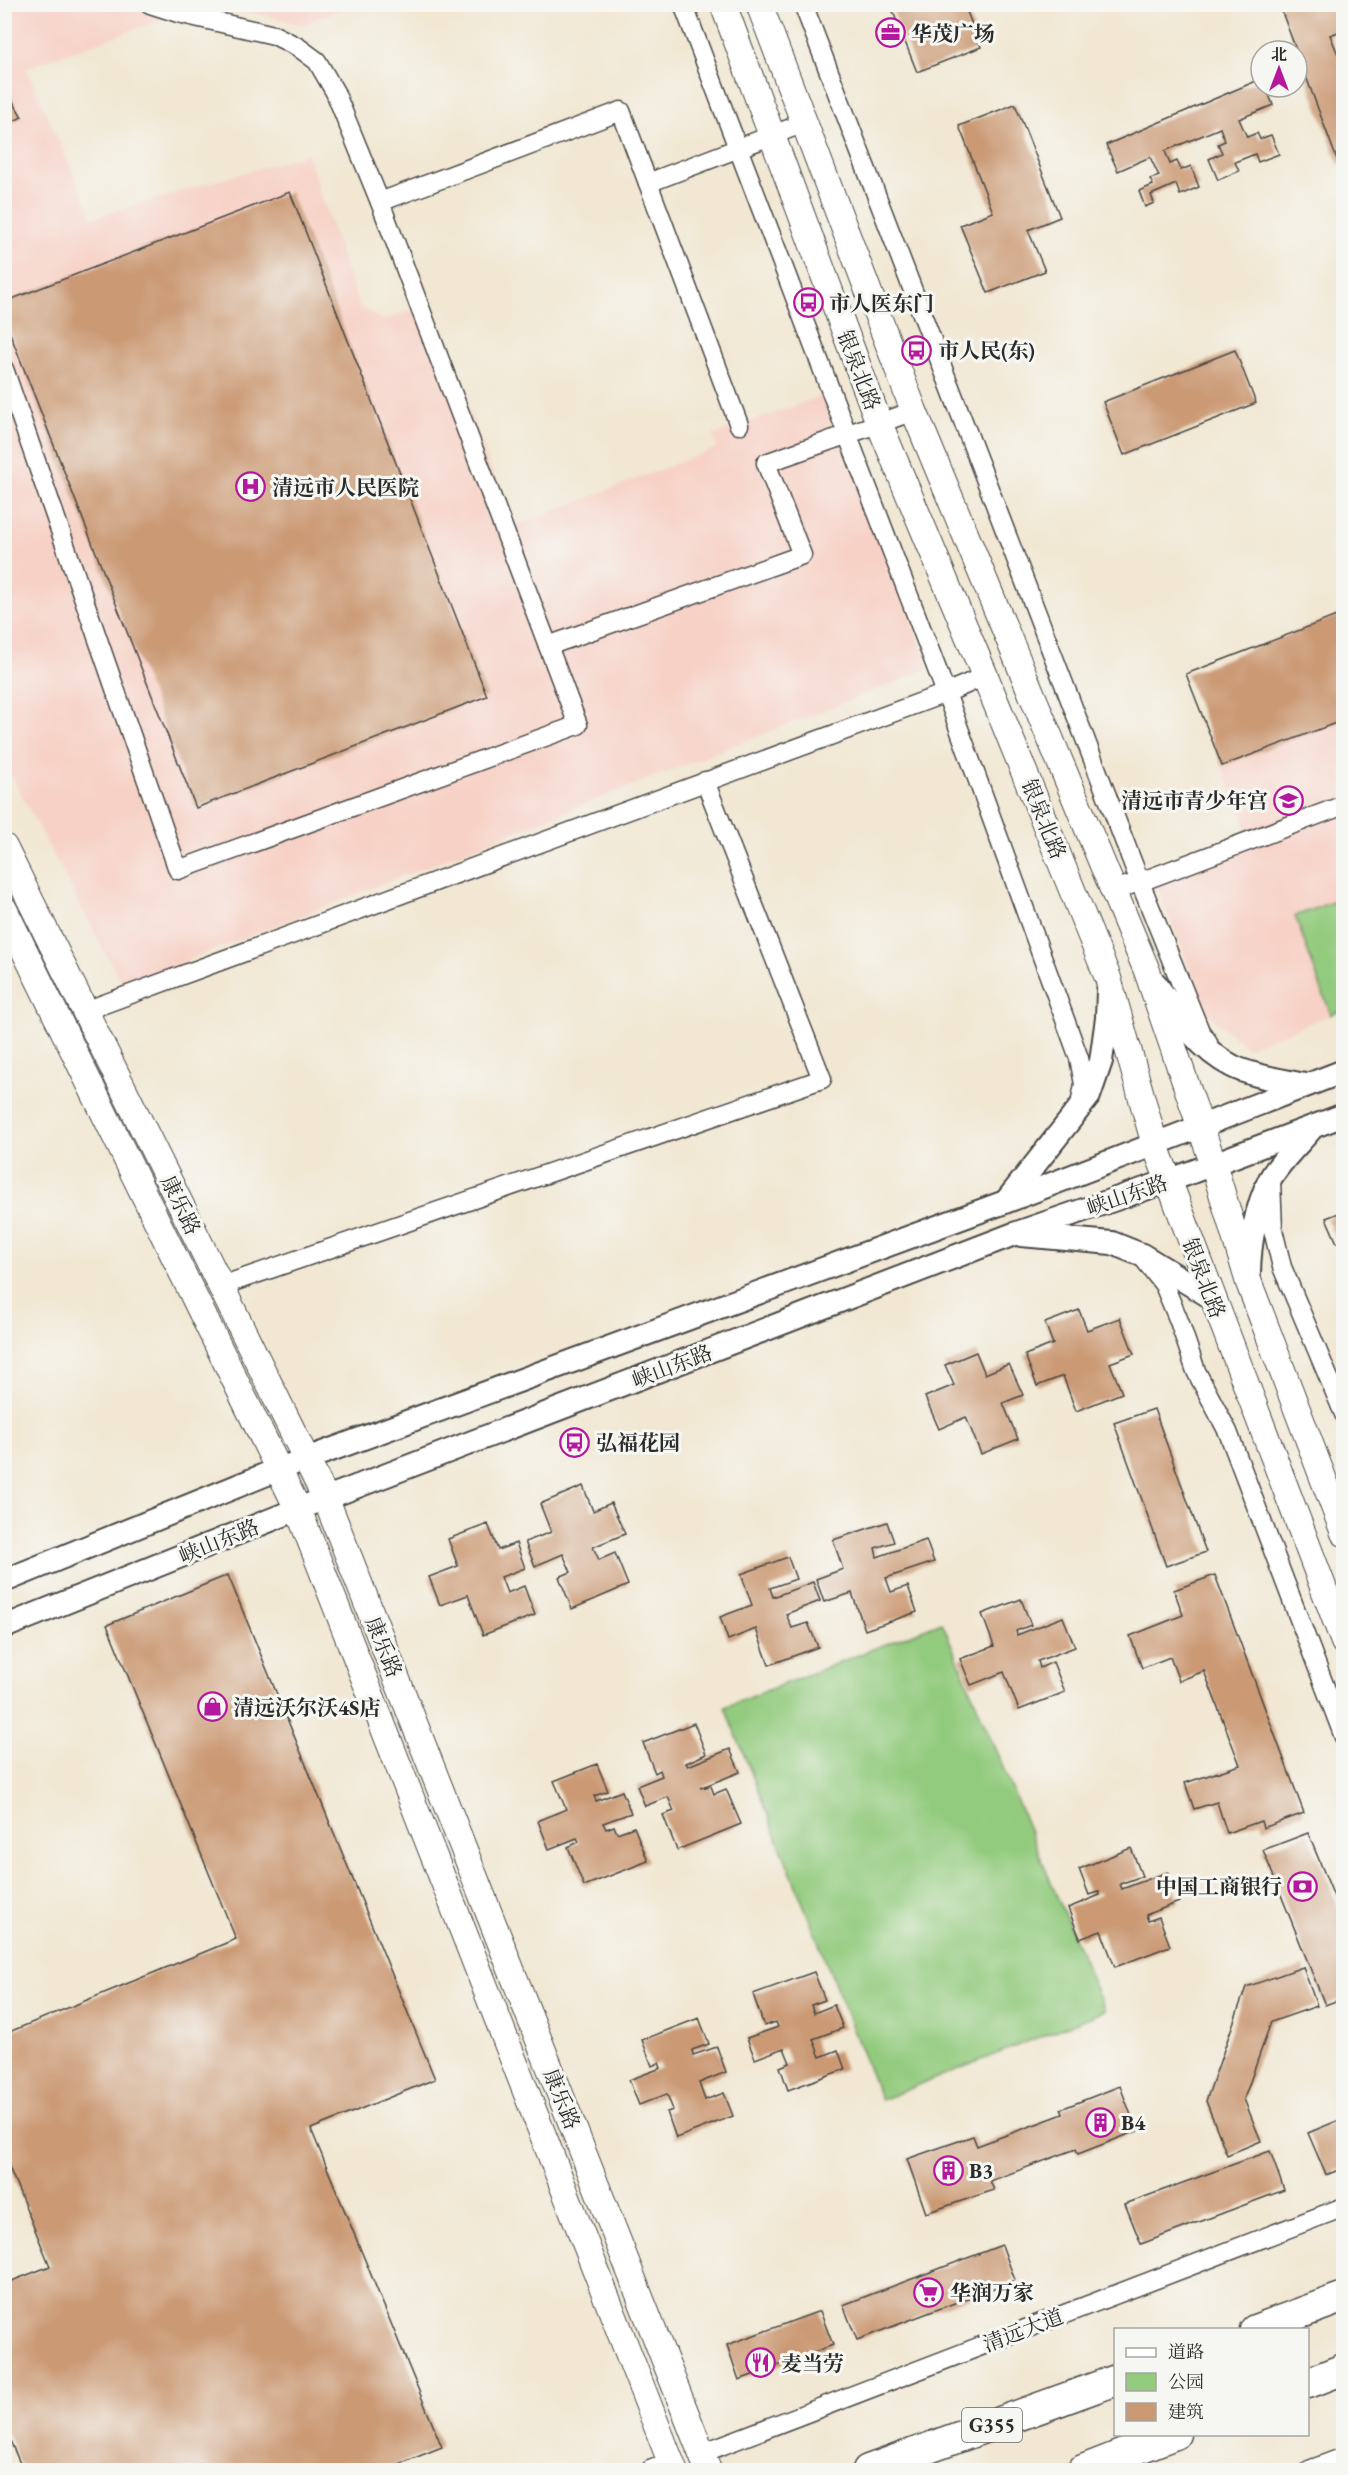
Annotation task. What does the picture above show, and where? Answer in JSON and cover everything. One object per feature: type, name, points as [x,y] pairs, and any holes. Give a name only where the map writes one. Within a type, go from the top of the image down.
[{"type":"highway","points":[[1260,2328],[1344,2297]]},
{"type":"highway","points":[[1309,2383],[1344,2369]]},
{"type":"highway","name":"G355","points":[[868,2470],[1114,2381]]},
{"type":"highway","points":[[1083,2470],[1170,2436]]},
{"type":"main road","name":"银泉北路","points":[[723,4],[879,423],[986,676],[1108,978],[1155,1145],[1344,1642]]},
{"type":"main road","name":"银泉北路","points":[[759,4],[914,411],[1147,971],[1213,1163],[1249,1283],[1344,1533]]},
{"type":"main road","name":"康乐路","points":[[4,847],[326,1499],[705,2462]]},
{"type":"main road","name":"康乐路","points":[[4,909],[298,1509],[665,2468]]},
{"type":"street","points":[[4,369],[178,870],[578,725],[380,202],[335,92],[317,61],[298,46],[274,34],[178,13],[150,4]]},
{"type":"street","name":"银泉北路","points":[[683,4],[946,693],[1079,1058],[1084,1084],[1074,1118]]},
{"type":"street","points":[[803,4],[1140,882],[1200,1031],[1211,1047],[1233,1067]]},
{"type":"street","points":[[380,202],[621,111],[739,425]]},
{"type":"street","points":[[648,183],[804,123]]},
{"type":"street","points":[[548,646],[801,555],[766,463],[914,411]]},
{"type":"street","points":[[85,1011],[946,693],[986,676]]},
{"type":"street","points":[[221,1286],[822,1079],[705,781]]},
{"type":"street","points":[[1113,891],[1344,805]]},
{"type":"street","points":[[1147,971],[1202,1046],[1233,1067],[1304,1085]]},
{"type":"street","points":[[1005,1202],[1074,1118],[1089,1096],[1101,1061],[1107,1018],[1108,978]]},
{"type":"street","name":"峡山东路","points":[[4,1581],[279,1469],[1005,1202],[1344,1071]]},
{"type":"street","name":"峡山东路","points":[[4,1627],[298,1509],[1014,1234],[1168,1181],[1344,1115]]},
{"type":"street","points":[[1249,1283],[1249,1255],[1261,1205],[1271,1179],[1313,1127]]},
{"type":"street","points":[[1271,1179],[1273,1230],[1282,1267],[1344,1414]]},
{"type":"street","points":[[1014,1234],[1112,1244],[1142,1256],[1211,1297]]},
{"type":"street","name":"银泉北路","points":[[1142,1256],[1164,1285],[1196,1371],[1228,1432],[1344,1737]]},
{"type":"street","name":"清远大道","points":[[705,2462],[1344,2207]]},
{"type":"street","points":[[1309,2470],[1344,2457]]},
{"type":"shaded area","name":"清远市人民医院","points":[[4,5],[203,5],[26,68],[93,218],[307,154],[359,306],[383,320],[431,304],[512,527],[717,448],[713,435],[822,396],[877,527],[929,669],[123,986],[5,764]]},
{"type":"shaded area","points":[[226,5],[351,5],[302,25]]},
{"type":"shaded area","name":"清远市青少年宫","points":[[1343,613],[1343,1010],[1247,1048],[1208,1014],[1151,871],[1248,833],[1186,674]]},
{"type":"green space","points":[[1343,898],[1343,1010],[1331,1015],[1295,916]]},
{"type":"green space","points":[[942,1622],[1105,2011],[881,2100],[725,1707]]},
{"type":"building","points":[[890,4],[964,4],[981,47],[917,72]]},
{"type":"building","points":[[1279,4],[1344,4],[1344,30],[1330,35],[1344,69],[1344,163],[1339,165],[1309,84],[1309,39],[1292,39]]},
{"type":"building","points":[[1249,84],[1249,99],[1271,99],[1273,105],[1239,119],[1247,137],[1257,133],[1260,139],[1271,135],[1279,154],[1258,162],[1255,154],[1235,162],[1239,171],[1218,180],[1209,159],[1222,153],[1218,144],[1225,141],[1220,128],[1165,151],[1170,164],[1177,161],[1181,170],[1191,166],[1199,187],[1180,195],[1176,184],[1151,195],[1154,203],[1145,207],[1139,191],[1153,185],[1150,179],[1159,176],[1150,157],[1118,171],[1106,145]]},
{"type":"building","points":[[4,86],[22,117],[4,126]]},
{"type":"building","points":[[1015,104],[1060,217],[1028,230],[1045,271],[988,293],[960,225],[993,212],[959,126]]},
{"type":"building","points":[[290,192],[487,696],[196,808],[4,318],[4,302]]},
{"type":"building","points":[[1235,350],[1256,403],[1124,455],[1103,402]]},
{"type":"building","points":[[1344,613],[1344,720],[1222,766],[1186,674]]},
{"type":"building","points":[[1344,1211],[1344,1241],[1337,1243],[1326,1218]]},
{"type":"building","points":[[1079,1310],[1087,1330],[1120,1318],[1134,1354],[1110,1363],[1122,1393],[1076,1411],[1063,1376],[1037,1386],[1025,1355],[1053,1344],[1045,1323]]},
{"type":"building","points":[[976,1352],[985,1374],[1009,1364],[1023,1395],[1003,1403],[1018,1439],[981,1454],[966,1417],[939,1429],[925,1397],[954,1385],[945,1365]]},
{"type":"building","points":[[1154,1409],[1206,1552],[1166,1566],[1114,1423]]},
{"type":"building","points":[[583,1486],[593,1511],[611,1503],[625,1534],[593,1547],[599,1560],[615,1553],[628,1585],[572,1609],[559,1577],[571,1572],[563,1554],[535,1566],[525,1542],[551,1532],[540,1504]]},
{"type":"building","points":[[887,1522],[894,1542],[875,1548],[877,1557],[926,1540],[934,1562],[886,1578],[891,1592],[908,1586],[917,1612],[865,1630],[852,1593],[824,1602],[816,1579],[843,1569],[833,1540]]},
{"type":"building","points":[[488,1524],[498,1550],[516,1543],[525,1568],[501,1577],[507,1593],[524,1586],[535,1615],[483,1635],[468,1595],[440,1605],[429,1577],[458,1566],[448,1539]]},
{"type":"building","points":[[788,1557],[796,1579],[770,1588],[773,1597],[813,1582],[820,1601],[786,1614],[792,1628],[808,1623],[818,1647],[769,1665],[756,1629],[728,1640],[720,1617],[752,1605],[741,1574]]},
{"type":"building","points":[[228,1575],[435,2079],[311,2129],[442,2447],[384,2470],[23,2470],[4,2427],[4,2284],[50,2266],[4,2155],[4,2034],[236,1939],[107,1625]]},
{"type":"building","points":[[1215,1575],[1304,1813],[1263,1828],[1261,1821],[1227,1833],[1217,1802],[1194,1809],[1185,1783],[1240,1765],[1204,1671],[1179,1681],[1170,1657],[1142,1668],[1130,1636],[1183,1615],[1174,1590]]},
{"type":"building","points":[[1021,1599],[1031,1625],[1016,1631],[1017,1635],[1063,1617],[1075,1647],[1038,1661],[1040,1668],[1053,1662],[1065,1692],[1019,1710],[1004,1672],[971,1685],[960,1659],[994,1646],[982,1614]]},
{"type":"building","points":[[694,1723],[706,1754],[686,1763],[688,1766],[730,1749],[740,1772],[700,1788],[711,1786],[714,1794],[726,1789],[741,1824],[677,1850],[663,1815],[674,1811],[668,1797],[645,1806],[637,1786],[662,1776],[660,1770],[655,1773],[643,1743]]},
{"type":"building","points":[[597,1764],[608,1791],[594,1796],[596,1801],[622,1791],[631,1813],[603,1823],[606,1829],[614,1826],[617,1833],[634,1827],[648,1861],[584,1886],[568,1847],[579,1842],[577,1838],[549,1849],[538,1821],[566,1809],[554,1781]]},
{"type":"building","name":"中国工商银行","points":[[1308,1833],[1344,1921],[1344,1998],[1325,2005],[1263,1850]]},
{"type":"building","points":[[1131,1848],[1142,1876],[1120,1884],[1122,1889],[1168,1872],[1179,1902],[1146,1915],[1148,1921],[1159,1917],[1170,1946],[1115,1967],[1101,1931],[1080,1939],[1068,1908],[1100,1895],[1099,1892],[1089,1895],[1079,1869]]},
{"type":"building","points":[[1303,1967],[1317,2006],[1271,2022],[1244,2099],[1261,2141],[1227,2155],[1206,2101],[1246,1987]]},
{"type":"building","points":[[814,1972],[825,2000],[811,2005],[814,2013],[834,2005],[843,2028],[813,2039],[820,2057],[838,2050],[845,2069],[788,2090],[780,2067],[790,2063],[784,2048],[755,2059],[747,2038],[778,2027],[776,2022],[764,2026],[753,1994]]},
{"type":"building","points":[[699,2018],[709,2044],[692,2050],[693,2055],[717,2047],[726,2072],[699,2083],[705,2100],[724,2093],[733,2116],[676,2138],[667,2112],[673,2110],[667,2094],[639,2105],[629,2080],[661,2068],[659,2063],[652,2066],[642,2040]]},
{"type":"building","points":[[1120,2086],[1137,2131],[1078,2154],[1076,2149],[990,2181],[994,2190],[926,2213],[907,2159],[973,2136],[977,2146],[1063,2114],[1061,2109]]},
{"type":"building","points":[[1344,2118],[1344,2168],[1326,2175],[1308,2133]]},
{"type":"building","points":[[1270,2151],[1284,2190],[1141,2244],[1125,2204]]},
{"type":"building","name":"华润万家","points":[[1002,2245],[1015,2280],[857,2340],[843,2305]]},
{"type":"building","name":"麦当劳","points":[[820,2311],[833,2345],[739,2380],[727,2345]]},
{"type":"place","name":"华茂广场","points":[[890,33]]},
{"type":"place","name":"市人医东门","points":[[808,303]]},
{"type":"place","name":"市人民(东)","points":[[917,350]]},
{"type":"place","name":"清远市人民医院","points":[[251,487]]},
{"type":"place","name":"清远市青少年宫","points":[[1289,800]]},
{"type":"place","name":"弘福花园","points":[[575,1442]]},
{"type":"place","name":"清远沃尔沃4S店","points":[[212,1707]]},
{"type":"place","name":"中国工商银行","points":[[1303,1886]]},
{"type":"place","name":"B4","points":[[1100,2122]]},
{"type":"place","name":"B3","points":[[948,2170]]},
{"type":"place","name":"华润万家","points":[[929,2292]]},
{"type":"place","name":"麦当劳","points":[[760,2363]]}]
